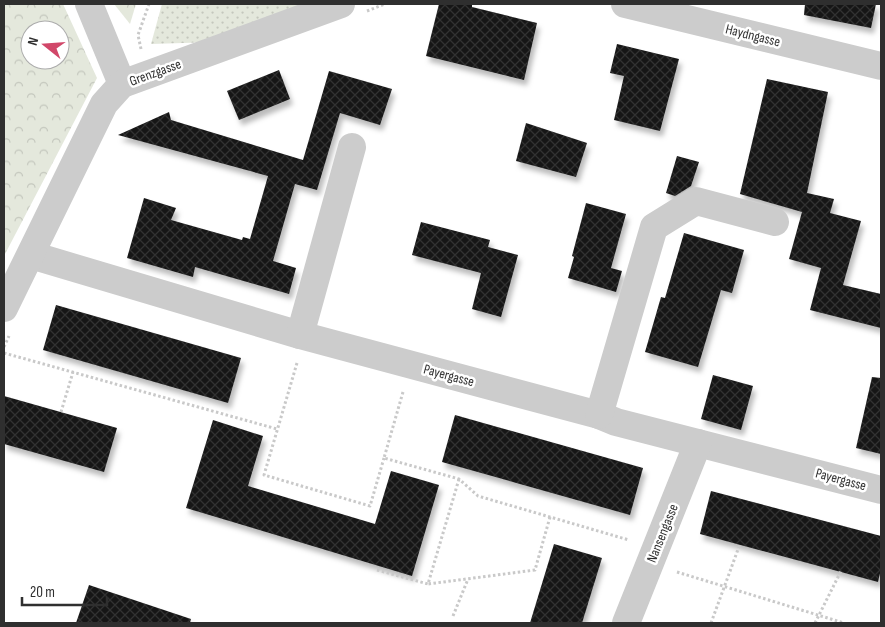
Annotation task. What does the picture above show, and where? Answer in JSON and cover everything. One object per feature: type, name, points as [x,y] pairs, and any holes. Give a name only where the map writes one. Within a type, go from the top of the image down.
[{"type":"street","points":[[89,4],[122,84]]},
{"type":"street","name":"Grenzgasse","points":[[4,308],[32,255],[104,104],[122,84],[341,4]]},
{"type":"street","name":"Haydngasse","points":[[625,4],[881,66]]},
{"type":"street","points":[[303,336],[352,147]]},
{"type":"street","points":[[599,415],[654,226],[696,201],[775,222]]},
{"type":"street","name":"Payergasse","points":[[32,255],[303,336],[698,443],[881,490]]},
{"type":"street","name":"Nansengasse","points":[[626,623],[698,443]]},
{"type":"path","points":[[303,336],[264,475],[370,506],[411,365]]},
{"type":"path","points":[[4,353],[277,429]]},
{"type":"path","points":[[61,412],[73,372]]},
{"type":"path","points":[[384,458],[459,479],[478,496],[550,517],[725,585],[844,623]]},
{"type":"path","points":[[428,584],[459,479]]},
{"type":"path","points":[[378,570],[428,584],[535,570],[550,517]]},
{"type":"path","points":[[711,623],[740,544]]},
{"type":"path","points":[[815,623],[841,572]]},
{"type":"path","points":[[453,616],[468,579]]},
{"type":"green space","points":[[4,4],[63,4],[97,78],[4,256]]},
{"type":"green space","points":[[114,4],[136,4],[130,24]]},
{"type":"green space","points":[[162,4],[305,4],[216,42],[151,44]]},
{"type":"building","points":[[439,4],[472,4],[472,7],[537,23],[524,80],[426,56]]},
{"type":"building","points":[[805,4],[876,4],[871,28],[804,15]]},
{"type":"building","points":[[617,44],[679,59],[660,131],[614,120],[624,76],[610,73]]},
{"type":"building","points":[[279,70],[290,99],[239,120],[227,91]]},
{"type":"building","points":[[329,71],[392,89],[380,125],[340,113],[317,190],[295,184],[273,261],[296,268],[289,294],[195,267],[193,277],[127,258],[144,198],[176,208],[171,220],[242,240],[243,237],[250,239],[268,176],[118,135],[169,112],[171,120],[303,160]]},
{"type":"building","points":[[767,79],[828,92],[807,193],[834,199],[830,213],[861,221],[843,285],[881,294],[881,328],[810,310],[821,268],[789,259],[802,212],[740,194]]},
{"type":"building","points":[[526,123],[587,143],[576,177],[516,161]]},
{"type":"building","points":[[677,156],[699,162],[691,186],[675,196],[666,193]]},
{"type":"building","points":[[586,203],[626,214],[611,268],[622,271],[616,292],[568,278]]},
{"type":"building","points":[[421,222],[490,240],[488,247],[518,255],[501,317],[472,309],[481,273],[412,255]]},
{"type":"building","points":[[684,233],[744,250],[732,293],[721,290],[698,367],[645,352],[661,297],[665,298]]},
{"type":"building","points":[[56,305],[241,358],[228,403],[43,350]]},
{"type":"building","points":[[713,375],[753,386],[741,430],[701,419]]},
{"type":"building","points":[[872,377],[881,378],[881,454],[856,448]]},
{"type":"building","points":[[4,396],[117,428],[104,472],[4,444]]},
{"type":"building","points":[[455,415],[643,468],[630,515],[442,462]]},
{"type":"building","points":[[213,420],[263,436],[248,486],[375,524],[391,471],[439,485],[412,576],[186,508]]},
{"type":"building","points":[[711,491],[881,536],[881,569],[878,582],[700,534]]},
{"type":"building","points":[[554,544],[602,558],[582,623],[530,623]]},
{"type":"building","points":[[89,585],[191,619],[190,623],[76,623]]}]
